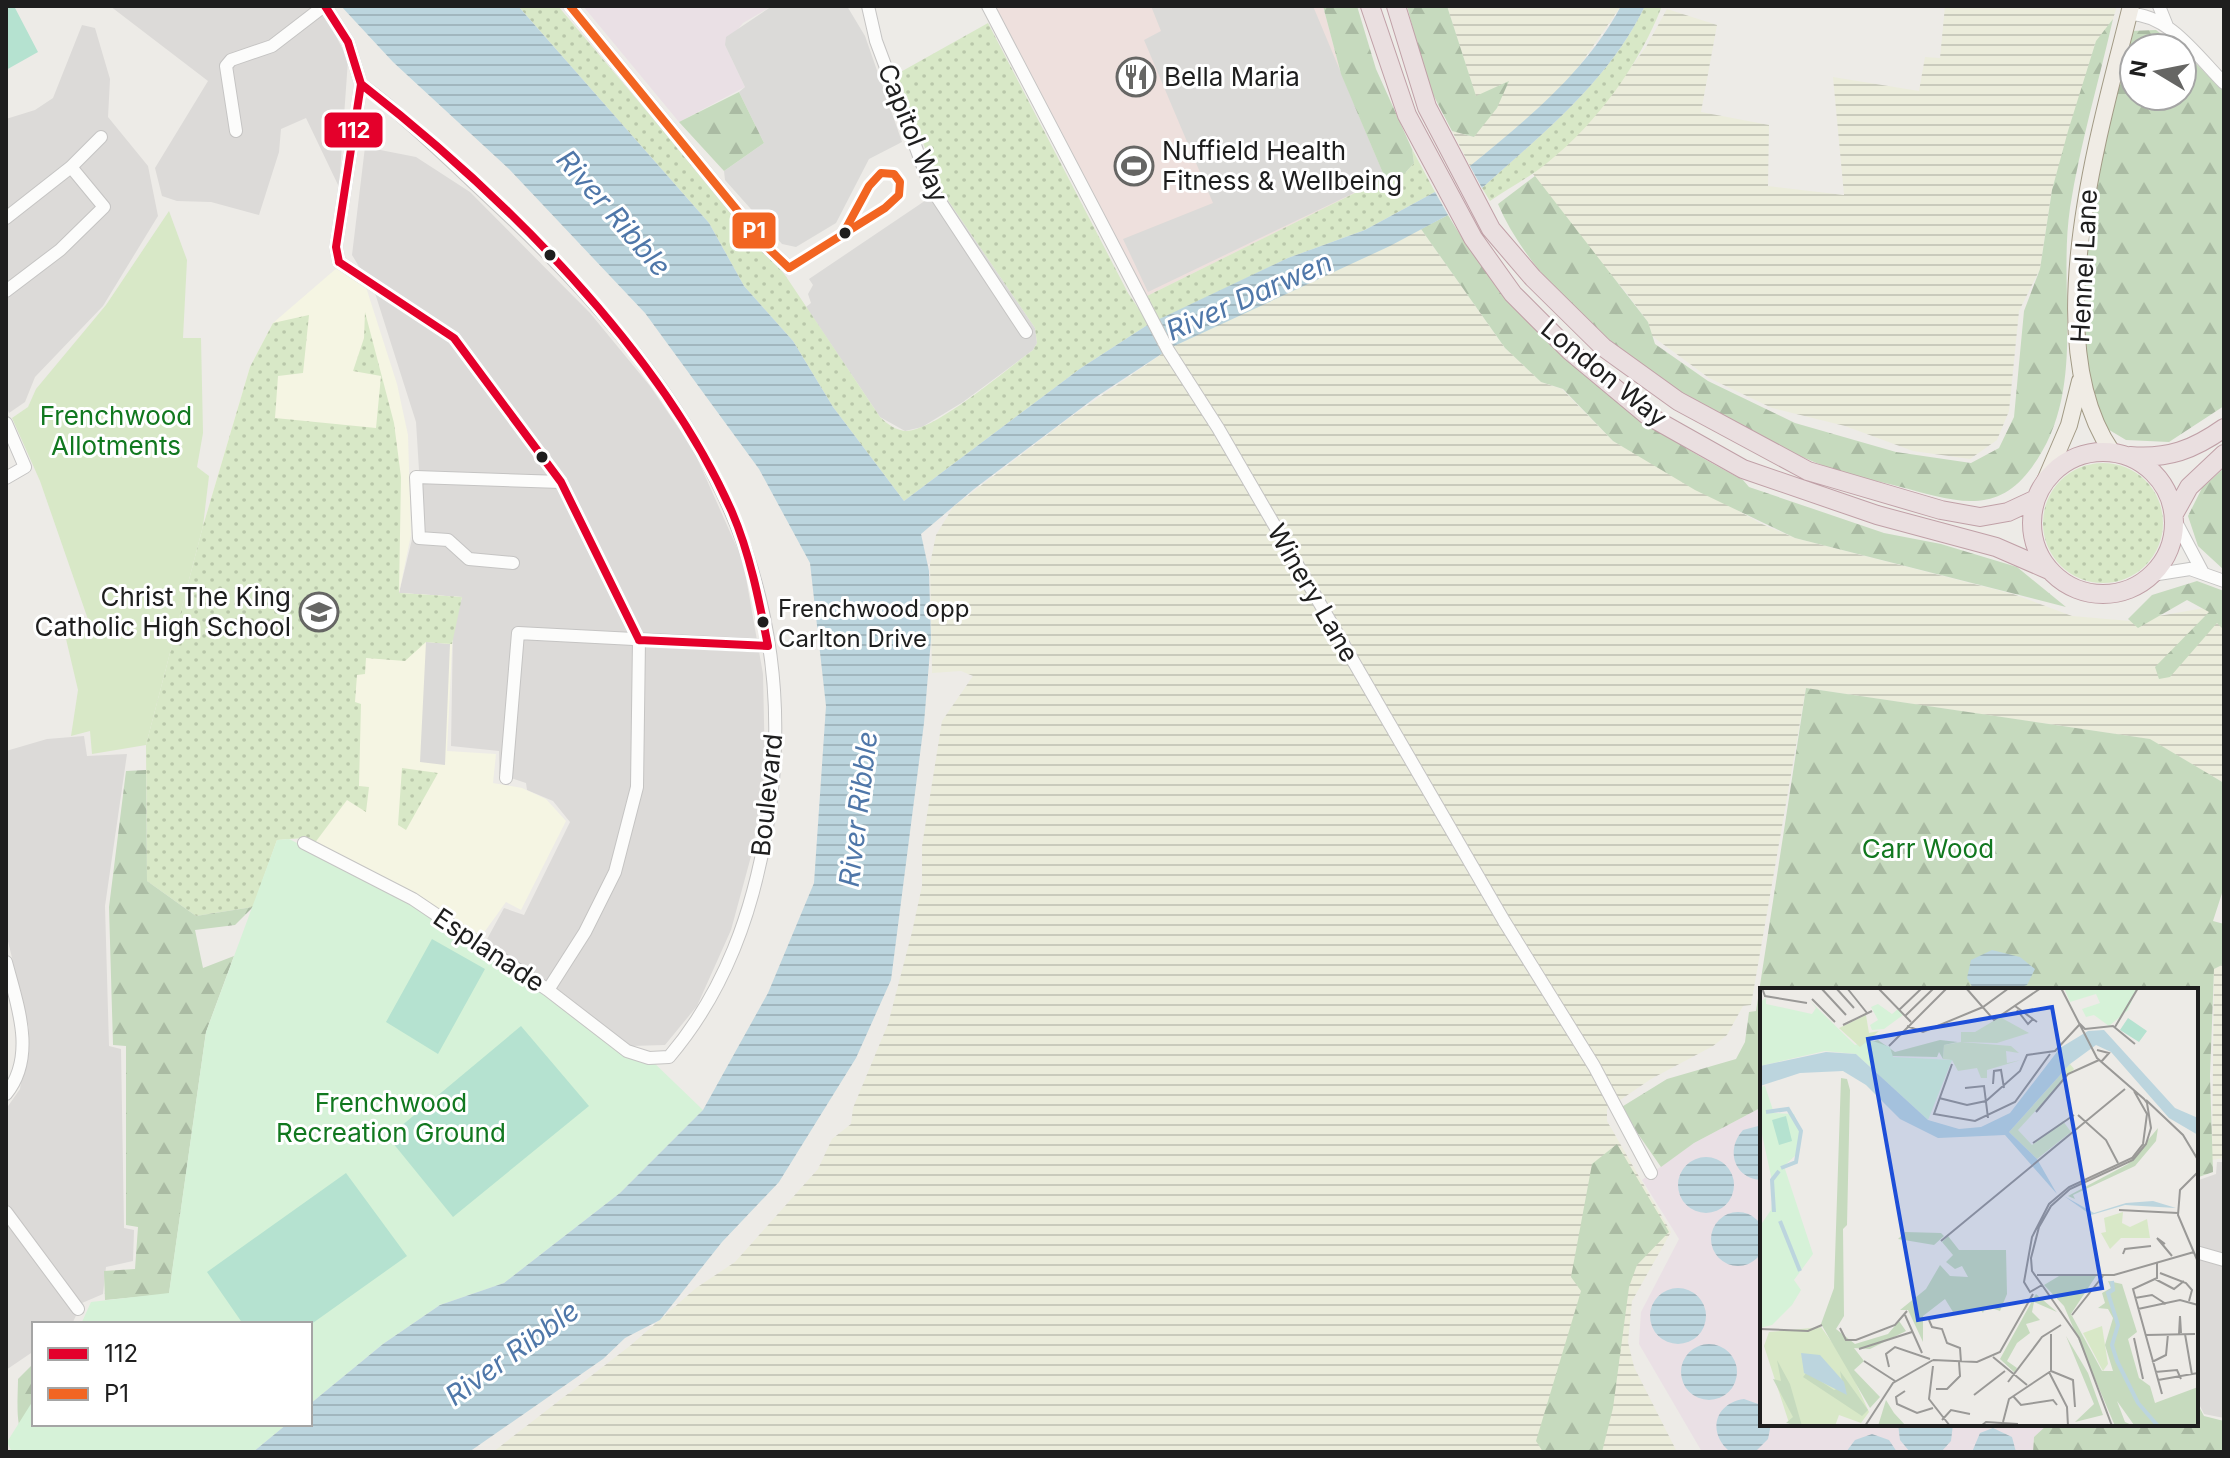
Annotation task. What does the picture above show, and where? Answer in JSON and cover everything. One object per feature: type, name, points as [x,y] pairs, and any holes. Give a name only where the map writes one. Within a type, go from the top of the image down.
[{"type":"highway","name":"London Way","points":[[1370,6],[1407,115],[1473,238],[1513,294],[1569,350],[1647,415],[1743,469],[1877,515],[1996,547],[2049,570]]},
{"type":"highway","name":"London Way","points":[[1396,6],[1427,107],[1491,229],[1533,278],[1603,347],[1678,401],[1747,441],[1808,471],[1941,510],[1980,517],[2008,512],[2036,499]]},
{"type":"highway","points":[[2120,454],[2158,477],[2169,494],[2174,516],[2173,539],[2165,559],[2152,575],[2119,593],[2100,595],[2081,591],[2049,570],[2033,536],[2036,499],[2045,481],[2074,457],[2120,454],[2165,457],[2180,453],[2224,428]]},
{"type":"highway","points":[[2174,516],[2189,487],[2224,454]]},
{"type":"main road","name":"Hennel Lane","points":[[2120,454],[2096,429],[2081,378],[2078,311],[2081,230],[2090,169],[2130,10]]},
{"type":"main road","name":"Hennel Lane","points":[[2045,481],[2069,425],[2081,378]]},
{"type":"street","points":[[236,131],[226,66],[231,60],[272,46],[324,6],[348,42],[361,84],[336,247],[339,262],[454,338],[561,482],[639,640],[637,787],[615,872],[585,932],[548,990]]},
{"type":"street","points":[[570,6],[768,248],[789,268]]},
{"type":"street","name":"Capitol Way","points":[[868,6],[876,41],[931,188],[1026,332]]},
{"type":"street","name":"Winery Lane","points":[[988,6],[1167,348],[1218,428],[1497,908],[1594,1066],[1651,1173]]},
{"type":"street","name":"Hennel Lane","points":[[2159,6],[2167,26]]},
{"type":"street","name":"Hennel Lane","points":[[2130,10],[2167,26],[2224,83]]},
{"type":"street","name":"Boulevard","points":[[361,84],[395,109],[530,235],[644,360],[683,418],[738,522],[748,549],[768,646],[776,750],[761,866],[745,923],[720,982],[696,1024],[669,1057]]},
{"type":"street","points":[[6,218],[71,167],[101,137]]},
{"type":"street","points":[[6,291],[60,250],[104,207],[71,167]]},
{"type":"street","points":[[6,423],[25,467],[6,478]]},
{"type":"street","points":[[513,563],[469,559],[448,540],[419,538],[416,477],[561,482]]},
{"type":"street","points":[[2174,516],[2202,571]]},
{"type":"street","points":[[2152,575],[2181,569],[2202,571],[2224,581]]},
{"type":"street","points":[[506,778],[518,633],[768,646]]},
{"type":"street","name":"Esplanade","points":[[304,843],[413,899],[548,990],[627,1051],[649,1058],[669,1057]]},
{"type":"street","points":[[6,962],[22,1025],[21,1060],[6,1094]]},
{"type":"street","points":[[6,1212],[78,1309]]},
{"type":"street","points":[[2198,1253],[2224,1260]]},
{"type":"shaded area","points":[[110,6],[315,6],[330,24],[348,60],[339,187],[306,118],[281,129],[279,152],[259,215],[211,202],[177,201],[162,196],[155,168],[208,81]]},
{"type":"shaded area","points":[[583,6],[772,6],[743,23],[725,45],[745,87],[679,122]]},
{"type":"shaded area","points":[[772,6],[847,6],[865,36],[902,142],[869,159],[836,223],[796,247],[782,244],[725,180],[724,171],[764,143],[739,92],[745,87],[725,45],[726,37]]},
{"type":"shaded area","points":[[988,6],[1323,6],[1341,74],[1385,178],[1147,296]]},
{"type":"shaded area","points":[[1151,6],[1313,6],[1385,178],[1148,292],[1123,239],[1213,203],[1144,40],[1161,31]]},
{"type":"shaded area","points":[[1447,6],[1621,6],[1573,75],[1541,108],[1470,166],[1452,131],[1474,137],[1507,82],[1476,97]]},
{"type":"shaded area","points":[[1945,6],[2117,6],[2113,19],[2095,44],[2052,190],[2040,269],[2019,311],[2009,411],[1997,440],[1970,459],[1913,451],[1845,426],[1772,408],[1709,378],[1652,336],[1648,322],[1533,174],[1570,142],[1610,95],[1646,47],[1667,9],[1717,25],[1701,112],[1769,125],[1768,186],[1844,195],[1833,77],[1919,91],[1925,57],[1940,58]]},
{"type":"shaded area","points":[[82,25],[95,28],[110,79],[108,117],[148,166],[158,216],[103,306],[35,377],[25,402],[9,413],[6,406],[6,119],[35,110],[53,98]]},
{"type":"shaded area","points":[[365,147],[416,157],[470,192],[590,313],[650,386],[693,449],[743,561],[763,674],[765,769],[753,849],[731,930],[697,1006],[665,1045],[630,1046],[486,941],[504,908],[524,915],[570,822],[553,801],[527,790],[526,783],[499,774],[499,751],[451,746],[453,627],[462,597],[399,593],[421,502],[416,422],[375,293],[352,255]]},
{"type":"shaded area","points":[[941,190],[1035,328],[1037,343],[1033,350],[963,402],[922,427],[905,431],[880,417],[806,307],[811,303],[808,294],[813,285],[809,279]]},
{"type":"shaded area","points":[[1421,229],[1505,348],[1541,382],[1562,389],[1613,441],[1762,524],[1795,538],[2013,594],[2072,616],[2130,621],[2210,607],[2224,616],[2224,783],[2149,739],[1806,688],[1751,1005],[1743,1006],[1727,1035],[1713,1046],[1651,1079],[1607,1109],[1607,1121],[1671,1232],[1632,1301],[1628,1342],[1634,1367],[1677,1452],[493,1452],[631,1345],[696,1288],[735,1262],[818,1169],[832,1139],[851,1124],[853,1108],[888,1024],[912,932],[922,886],[922,846],[942,721],[973,676],[961,671],[932,673],[930,564],[936,535],[953,507],[1072,416],[1172,347]]},
{"type":"shaded area","name":"Christ The King Catholic High School","points":[[338,267],[365,284],[397,384],[408,435],[411,535],[399,593],[462,597],[453,627],[447,751],[496,754],[493,783],[522,788],[546,799],[566,821],[521,910],[506,902],[480,938],[304,838],[277,840],[253,907],[203,526],[250,367],[273,323]]},
{"type":"shaded area","points":[[426,642],[450,644],[445,765],[420,762]]},
{"type":"shaded area","points":[[84,736],[87,756],[127,754],[105,906],[109,1046],[121,1049],[124,1228],[134,1230],[133,1261],[106,1267],[103,1294],[82,1303],[73,1322],[32,1322],[32,1352],[6,1370],[6,1109],[20,1089],[29,1028],[6,933],[6,751],[47,739]]},
{"type":"shaded area","points":[[2224,964],[2224,1158],[2212,1160],[2214,969]]},
{"type":"shaded area","points":[[1760,1108],[1760,1426],[2046,1426],[2034,1437],[2033,1452],[1702,1452],[1639,1344],[1641,1312],[1679,1239],[1642,1180],[1694,1143]]},
{"type":"shaded area","points":[[2217,1162],[2224,1162],[2224,1418],[2204,1414],[2198,1402],[2198,1180],[2216,1174]]},
{"type":"green space","points":[[6,6],[14,6],[38,52],[6,70]]},
{"type":"green space","points":[[518,6],[558,6],[785,275],[880,417],[889,425],[907,431],[936,420],[990,383],[1033,350],[1037,343],[1035,328],[941,190],[897,74],[988,23],[1128,293],[1149,324],[1081,368],[904,501],[833,407],[793,341],[744,286],[709,223]]},
{"type":"green space","points":[[1323,6],[1357,6],[1376,69],[1412,149],[1414,163],[1405,173],[1385,178],[1341,74]]},
{"type":"green space","points":[[1407,6],[1447,6],[1476,96],[1509,81],[1497,108],[1474,137],[1452,131],[1427,83]]},
{"type":"green space","points":[[1645,6],[1662,6],[1641,50],[1615,92],[1583,130],[1547,163],[1490,201],[1482,188],[1551,126],[1593,82],[1630,33]]},
{"type":"green space","points":[[2113,19],[2070,208],[2067,344],[2059,410],[2047,441],[2029,471],[2015,486],[1985,500],[1934,496],[1835,470],[1782,448],[1686,395],[1638,362],[1554,288],[1522,247],[1498,204],[1535,176],[1648,322],[1655,344],[1708,381],[1795,423],[1896,452],[1971,463],[1999,448],[2014,417],[2024,311],[2040,269],[2052,190],[2096,41]]},
{"type":"green space","points":[[2156,30],[2159,32],[2129,32]]},
{"type":"green space","points":[[2198,66],[2224,91],[2224,406],[2169,442],[2126,440],[2101,425],[2088,385],[2083,259],[2118,81],[2118,112],[2198,112]]},
{"type":"green space","points":[[739,92],[764,143],[724,171],[679,122]]},
{"type":"green space","points":[[1412,149],[1435,192],[1365,230],[1288,258],[1159,320],[1147,296],[1385,178],[1405,173],[1414,163]]},
{"type":"green space","name":"Frenchwood Allotments","points":[[169,211],[187,260],[183,338],[201,338],[203,433],[197,467],[209,476],[203,526],[146,745],[92,754],[90,731],[71,736],[78,690],[66,639],[92,631],[40,481],[12,418],[28,407],[36,389],[106,305]]},
{"type":"green space","points":[[1448,215],[1506,297],[1540,334],[1615,400],[1656,429],[1743,480],[1749,487],[1884,533],[1941,544],[2017,567],[2066,607],[1795,538],[1695,490],[1613,441],[1563,389],[1541,382],[1505,348],[1421,229]]},
{"type":"green space","name":"Christ The King Catholic High School","points":[[365,312],[394,423],[401,477],[399,593],[462,597],[452,644],[426,642],[405,661],[366,658],[365,674],[357,675],[355,702],[361,704],[359,786],[369,787],[366,812],[347,800],[314,844],[304,838],[277,840],[253,907],[196,916],[147,881],[146,745],[203,526],[250,367],[273,323],[309,315],[303,373],[278,376],[275,418],[376,428],[381,376],[353,371],[364,338]]},
{"type":"green space","points":[[2103,463],[2126,467],[2146,480],[2159,500],[2163,523],[2159,546],[2146,566],[2126,579],[2103,583],[2080,579],[2060,566],[2047,546],[2043,523],[2047,500],[2060,480],[2080,467]]},
{"type":"green space","points":[[2224,468],[2224,570],[2198,546],[2188,516],[2202,488]]},
{"type":"green space","points":[[2197,581],[2224,591],[2224,630],[2217,623],[2170,677],[2159,679],[2155,667],[2209,612],[2187,600],[2138,628],[2128,619],[2152,595]]},
{"type":"green space","name":"Carr Wood","points":[[1806,688],[2150,739],[2224,783],[2224,887],[2213,921],[2224,924],[2224,964],[2214,969],[2210,1076],[2213,1172],[2198,1177],[2198,988],[1760,988],[1760,1108],[1694,1143],[1661,1167],[1620,1108],[1667,1079],[1736,1059],[1745,1042],[1749,1012],[1756,1011]]},
{"type":"green space","points":[[402,768],[438,773],[406,830],[398,825]]},
{"type":"green space","points":[[146,770],[147,881],[196,916],[253,907],[235,925],[195,930],[203,968],[234,956],[206,1032],[169,1294],[105,1300],[104,1271],[135,1269],[138,1227],[126,1225],[126,1046],[113,1045],[109,907],[126,771]]},
{"type":"green space","name":"Frenchwood Recreation Ground","points":[[289,839],[422,905],[627,1050],[649,1058],[703,1110],[620,1193],[504,1283],[440,1305],[383,1344],[312,1402],[312,1322],[82,1322],[91,1302],[169,1293],[206,1032],[277,840]]},
{"type":"green space","points":[[432,939],[485,969],[438,1054],[386,1022]]},
{"type":"green space","points":[[521,1026],[589,1106],[453,1217],[388,1137]]},
{"type":"green space","points":[[1617,1144],[1669,1232],[1637,1265],[1629,1287],[1613,1408],[1602,1452],[1543,1452],[1536,1441],[1581,1291],[1571,1277],[1592,1164]]},
{"type":"green space","points":[[346,1173],[407,1256],[312,1324],[242,1322],[207,1272]]},
{"type":"green space","points":[[32,1365],[32,1425],[20,1428],[18,1411],[18,1379]]},
{"type":"green space","points":[[32,1402],[32,1426],[285,1426],[253,1452],[12,1452],[7,1442]]},
{"type":"green space","points":[[2198,1405],[2204,1416],[2224,1421],[2224,1452],[2033,1452],[2034,1437],[2046,1426],[2198,1426]]},
{"type":"water","points":[[341,6],[518,6],[709,223],[744,286],[793,341],[833,407],[904,501],[1081,368],[1149,324],[1288,258],[1365,230],[1435,192],[1448,215],[1390,246],[1172,347],[1096,397],[974,489],[921,534],[929,571],[931,639],[924,723],[891,980],[856,1058],[779,1182],[722,1242],[660,1320],[625,1338],[603,1359],[469,1452],[253,1452],[285,1426],[312,1426],[312,1402],[383,1344],[440,1305],[504,1283],[620,1193],[703,1110],[768,993],[814,883],[826,706],[810,563],[759,469],[645,313],[509,169],[393,62]]},
{"type":"water","points":[[1621,6],[1645,6],[1612,59],[1551,126],[1482,188],[1470,166],[1572,74],[1607,30]]},
{"type":"water","points":[[1992,950],[2020,957],[2035,969],[2027,985],[2018,988],[1973,988],[1967,978],[1971,960]]},
{"type":"water","points":[[1760,1126],[1760,1180],[1745,1175],[1735,1162],[1734,1146],[1743,1130]]},
{"type":"water","points":[[1706,1157],[1726,1165],[1734,1185],[1726,1205],[1706,1213],[1686,1205],[1678,1185],[1686,1165]]},
{"type":"water","points":[[1738,1212],[1757,1220],[1760,1224],[1760,1254],[1757,1258],[1738,1266],[1719,1258],[1711,1239],[1719,1220]]},
{"type":"water","points":[[1678,1288],[1698,1296],[1706,1316],[1698,1336],[1678,1344],[1658,1336],[1650,1316],[1658,1296]]},
{"type":"water","points":[[1709,1344],[1729,1352],[1737,1372],[1729,1392],[1709,1400],[1689,1392],[1681,1372],[1689,1352]]},
{"type":"water","points":[[1744,1399],[1760,1405],[1760,1426],[1771,1426],[1768,1439],[1755,1452],[1729,1451],[1718,1435],[1717,1419],[1726,1406]]},
{"type":"water","points":[[1898,1426],[1953,1426],[1951,1441],[1941,1452],[1910,1452],[1900,1440]]},
{"type":"water","points":[[1993,1428],[2012,1437],[2016,1452],[1972,1452],[1980,1433]]},
{"type":"water","points":[[1872,1434],[1889,1440],[1897,1452],[1846,1452],[1855,1440]]},
{"type":"transit line","name":"112","points":[[325,6],[348,42],[361,84],[336,247],[339,262]]},
{"type":"transit line","name":"P1","points":[[570,6],[768,248],[789,268],[885,208],[899,195],[900,182],[894,174],[881,173],[869,186],[844,232]]},
{"type":"transit line","name":"112","points":[[361,84],[467,174],[572,277],[620,333],[663,392],[701,451],[732,512],[749,561],[768,646]]},
{"type":"transit line","name":"112","points":[[339,262],[454,338],[561,482],[639,640]]},
{"type":"transit line","name":"112","points":[[639,640],[768,646]]},
{"type":"place","name":"Bella Maria","points":[[1136,77]]},
{"type":"place","name":"Nuffield Health Fitness & Wellbeing","points":[[1134,166]]},
{"type":"place","name":"Christ The King Catholic High School","points":[[319,612]]},
{"type":"place","name":"Frenchwood opp Carlton Drive","points":[[763,622]]},
{"type":"water label","name":"River Ribble","points":[[614,213]]},
{"type":"water label","name":"River Darwen","points":[[1249,296]]},
{"type":"water label","name":"River Ribble","points":[[858,809]]},
{"type":"water label","name":"River Ribble","points":[[512,1353]]}]
